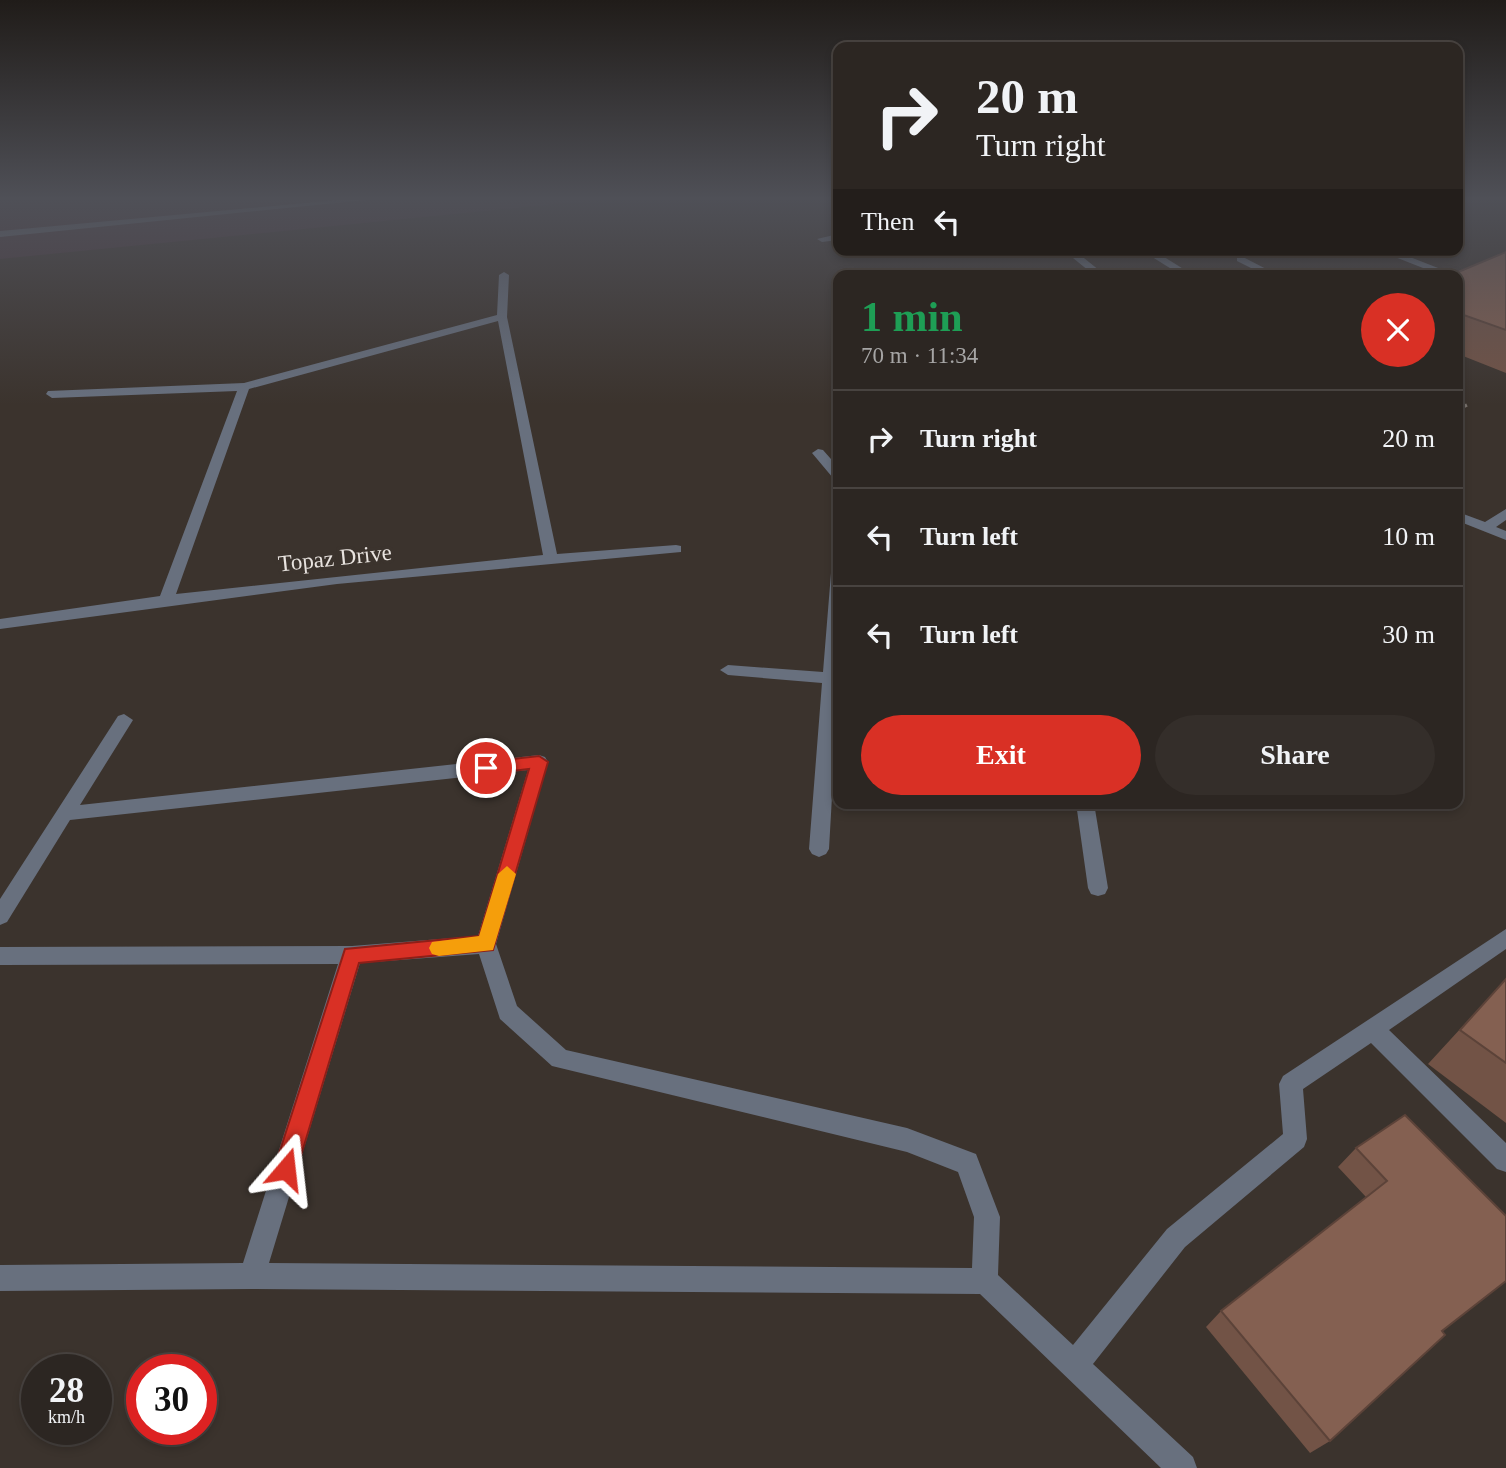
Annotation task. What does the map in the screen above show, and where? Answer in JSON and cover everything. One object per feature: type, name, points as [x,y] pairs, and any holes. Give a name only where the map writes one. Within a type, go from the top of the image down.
[{"type":"street","points":[[504,275],[502,317],[551,558]]},
{"type":"street","points":[[52,394],[244,387],[502,317]]},
{"type":"street","points":[[167,598],[244,387]]},
{"type":"street","points":[[818,453],[833,470]]},
{"type":"street","points":[[1486,528],[1506,513]]},
{"type":"street","points":[[1463,518],[1506,536]]},
{"type":"street","name":"Topaz Drive","points":[[0,624],[167,598],[551,558],[676,549]]},
{"type":"street","points":[[728,670],[833,678]]},
{"type":"street","points":[[819,849],[833,689]]},
{"type":"street","points":[[0,916],[124,720]]},
{"type":"street","points":[[63,814],[539,762],[486,944],[508,1012],[560,1059],[907,1140],[967,1163],[988,1217],[985,1281]]},
{"type":"street","points":[[1086,809],[1098,888]]},
{"type":"street","points":[[1073,1367],[1176,1238],[1295,1139],[1292,1084],[1506,938]]},
{"type":"street","points":[[0,956],[352,955],[486,944]]},
{"type":"street","points":[[253,1276],[352,955]]},
{"type":"street","points":[[1372,1028],[1506,1160]]},
{"type":"street","points":[[0,1278],[253,1276],[985,1281],[1182,1468]]},
{"type":"path","points":[[1463,407],[1467,405]]},
{"type":"building","points":[[1506,269],[1506,330],[1463,315],[1463,270]]},
{"type":"building","points":[[1506,979],[1506,1063],[1460,1030]]},
{"type":"building","points":[[1405,1115],[1506,1216],[1506,1281],[1442,1331],[1445,1335],[1330,1441],[1221,1311],[1387,1181],[1356,1148]]},
{"type":"slow traffic","points":[[439,948],[486,944],[507,874]]},
{"type":"route","points":[[286,1169],[352,955],[486,944],[539,762],[486,768]]}]
